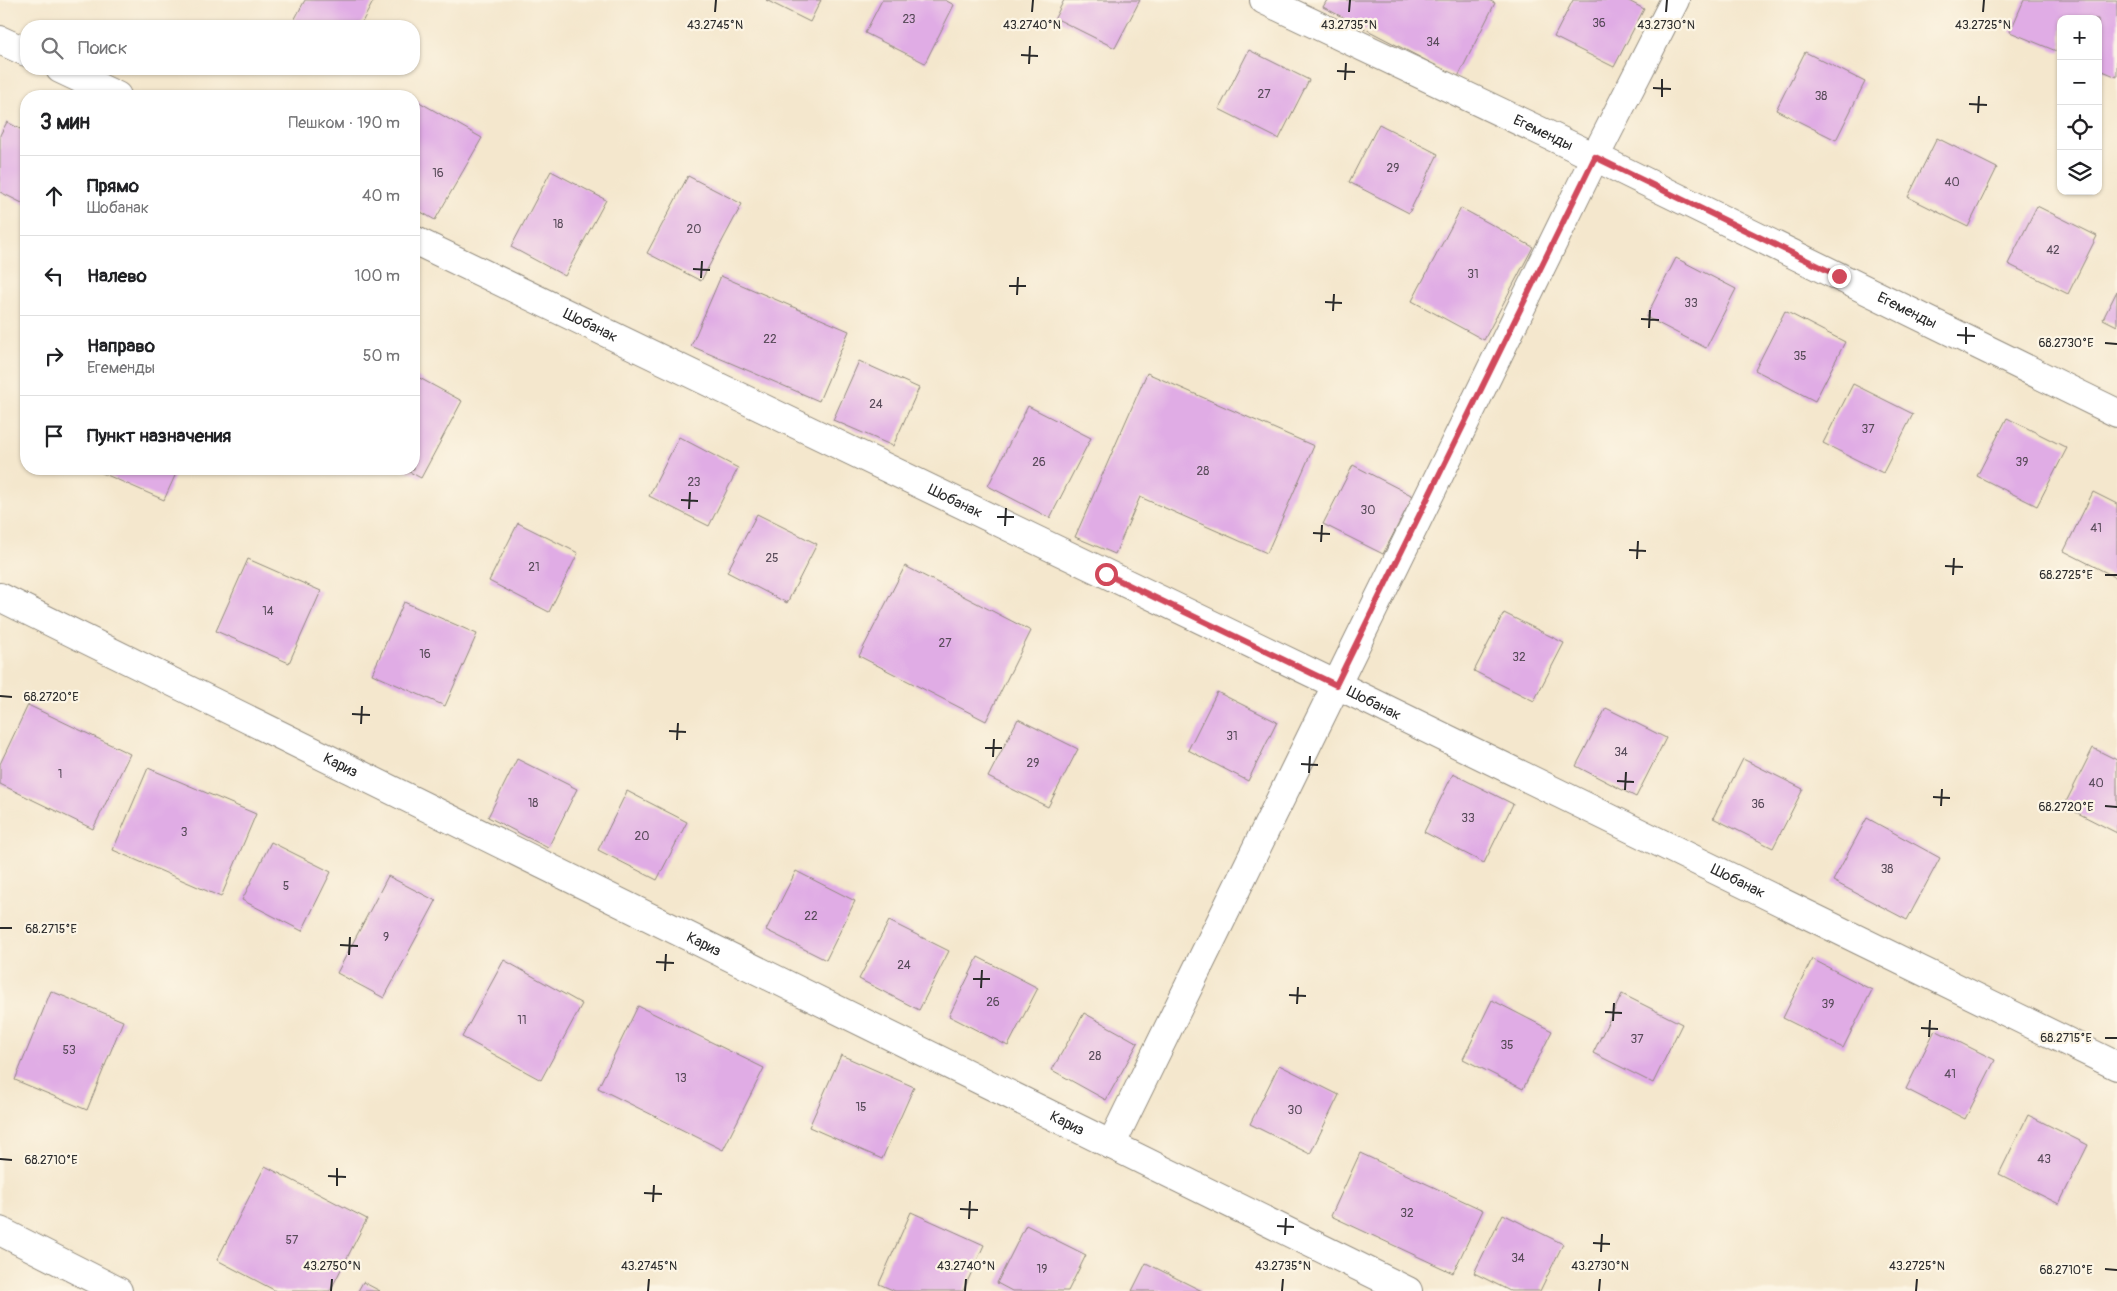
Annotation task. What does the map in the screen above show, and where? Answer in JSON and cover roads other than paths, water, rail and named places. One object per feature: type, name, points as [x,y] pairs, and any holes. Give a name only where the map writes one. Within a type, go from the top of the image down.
[{"type":"street","name":"Егеменды","points":[[1264,0],[1595,157],[2117,413]]},
{"type":"street","points":[[1112,1145],[1595,157],[1675,0]]},
{"type":"street","points":[[0,40],[20,49]]},
{"type":"street","points":[[73,75],[104,90]]},
{"type":"street","name":"Шобанак","points":[[420,243],[1336,685],[2117,1066]]},
{"type":"street","name":"Кариз","points":[[0,597],[1408,1291]]},
{"type":"street","points":[[0,1231],[118,1291]]}]
